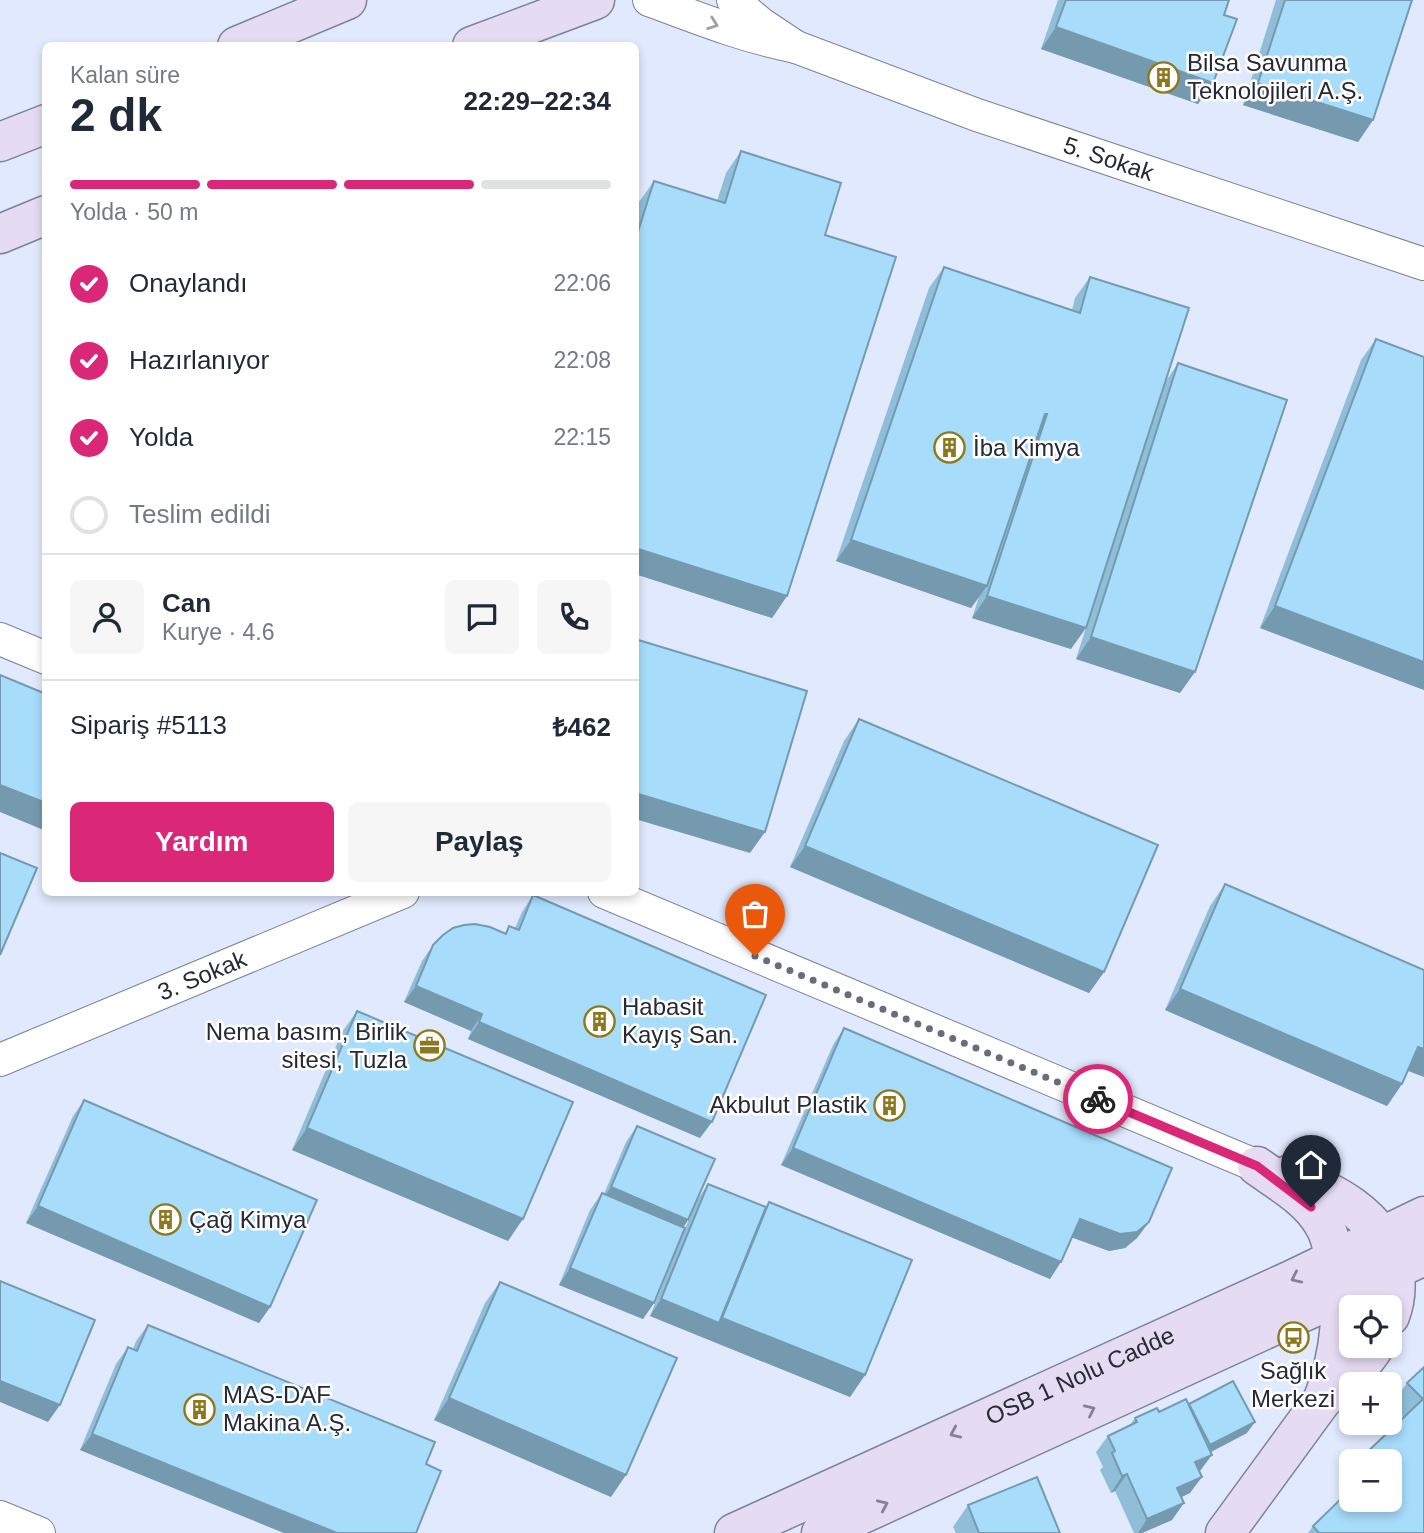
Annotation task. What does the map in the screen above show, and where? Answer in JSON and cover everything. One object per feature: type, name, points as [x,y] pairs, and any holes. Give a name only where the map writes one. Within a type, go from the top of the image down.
[{"type":"street","points":[[247,42],[347,0]]},
{"type":"street","points":[[483,42],[595,0]]},
{"type":"street","name":"5. Sokak","points":[[649,0],[719,27],[764,41],[796,47],[1002,124],[1424,264]]},
{"type":"street","name":"5. Sokak","points":[[733,0],[760,23],[796,47]]},
{"type":"street","points":[[0,142],[42,126]]},
{"type":"street","points":[[0,234],[42,217]]},
{"type":"street","points":[[0,639],[42,656]]},
{"type":"street","name":"3. Sokak","points":[[0,1060],[393,896]]},
{"type":"street","points":[[614,896],[1257,1166],[1329,1192],[1365,1217],[1398,1254],[1395,1295]]},
{"type":"street","points":[[1257,1166],[1311,1207],[1330,1238],[1337,1276],[1339,1344],[1333,1374],[1323,1399]]},
{"type":"street","name":"OSB 1 Nolu Cadde","points":[[734,1533],[1337,1276],[1398,1254],[1424,1216]]},
{"type":"street","name":"OSB 1 Nolu Cadde","points":[[821,1533],[1337,1276]]},
{"type":"street","points":[[1225,1533],[1323,1399],[1365,1358]]},
{"type":"street","points":[[0,1517],[39,1533]]},
{"type":"building","name":"Bilsa Savunma Teknolojileri A.Ş.","points":[[1066,0],[1229,0],[1224,15],[1237,19],[1213,83],[1056,27]]},
{"type":"building","points":[[1285,0],[1412,0],[1373,120],[1258,83]]},
{"type":"building","points":[[741,151],[841,183],[825,235],[896,257],[787,596],[639,549],[639,228],[654,181],[725,203]]},
{"type":"building","points":[[944,267],[1080,313],[1090,277],[1189,308],[1086,628],[987,596],[1047,414],[987,586],[851,540]]},
{"type":"building","points":[[1376,339],[1424,357],[1424,662],[1275,606]]},
{"type":"building","points":[[1178,363],[1287,400],[1195,672],[1091,637]]},
{"type":"building","points":[[639,640],[807,691],[765,832],[639,794]]},
{"type":"building","points":[[0,675],[42,692],[42,801],[0,785]]},
{"type":"building","points":[[859,719],[1158,845],[1104,972],[805,846]]},
{"type":"building","points":[[0,853],[37,868],[0,955]]},
{"type":"building","points":[[1225,884],[1424,970],[1424,1049],[1418,1047],[1402,1084],[1180,989]]},
{"type":"building","name":"Habasit Kayış San.","points":[[533,896],[535,896],[766,995],[712,1122],[479,1022],[482,1014],[416,986],[433,945],[453,928],[475,924],[506,934],[509,926],[519,930]]},
{"type":"building","points":[[357,1011],[573,1102],[523,1219],[307,1128]]},
{"type":"building","name":"Akbulut Plastik","points":[[844,1028],[1172,1168],[1149,1222],[1137,1232],[1120,1234],[1080,1219],[1061,1262],[793,1148]]},
{"type":"building","name":"Çağ Kimya","points":[[84,1100],[317,1200],[270,1307],[38,1206]]},
{"type":"building","points":[[637,1126],[715,1159],[688,1220],[611,1187]]},
{"type":"building","points":[[708,1184],[766,1207],[719,1323],[661,1299]]},
{"type":"building","points":[[602,1193],[685,1228],[654,1303],[570,1268]]},
{"type":"building","points":[[769,1202],[912,1260],[865,1375],[722,1318]]},
{"type":"building","points":[[0,1281],[95,1320],[60,1405],[0,1381]]},
{"type":"building","points":[[500,1282],[677,1358],[626,1475],[449,1398]]},
{"type":"building","name":"MAS-DAF Makina A.Ş.","points":[[148,1325],[435,1442],[426,1464],[441,1471],[416,1533],[337,1533],[92,1434],[128,1347],[137,1351]]},
{"type":"building","points":[[1424,1367],[1424,1533],[1319,1533],[1313,1526],[1339,1501],[1339,1512],[1402,1512],[1402,1449],[1370,1449],[1385,1435],[1402,1435],[1402,1419],[1423,1399],[1407,1383]]},
{"type":"building","points":[[1233,1381],[1255,1422],[1210,1445],[1189,1404]]},
{"type":"building","points":[[1186,1399],[1212,1455],[1195,1462],[1202,1477],[1177,1488],[1184,1503],[1147,1519],[1127,1474],[1122,1476],[1108,1436],[1137,1422],[1135,1418],[1157,1408],[1159,1412]]},
{"type":"building","points":[[1037,1477],[1060,1533],[979,1533],[968,1505]]},
{"type":"way so far","points":[[755,956],[1098,1099]]},
{"type":"place","name":"Bilsa Savunma Teknolojileri A.Ş.","points":[[1164,77]]},
{"type":"place","name":"İba Kimya","points":[[950,448]]},
{"type":"place","name":"Habasit Kayış San.","points":[[599,1021]]},
{"type":"place","name":"Nema basım, Birlik sitesi, Tuzla","points":[[430,1046]]},
{"type":"place","name":"Akbulut Plastik","points":[[890,1105]]},
{"type":"place","name":"Çağ Kimya","points":[[166,1220]]},
{"type":"place","name":"Sağlık Merkezi","points":[[1293,1337]]},
{"type":"place","name":"MAS-DAF Makina A.Ş.","points":[[200,1409]]},
{"type":"route","points":[[1098,1099],[1257,1166],[1311,1207]]}]
